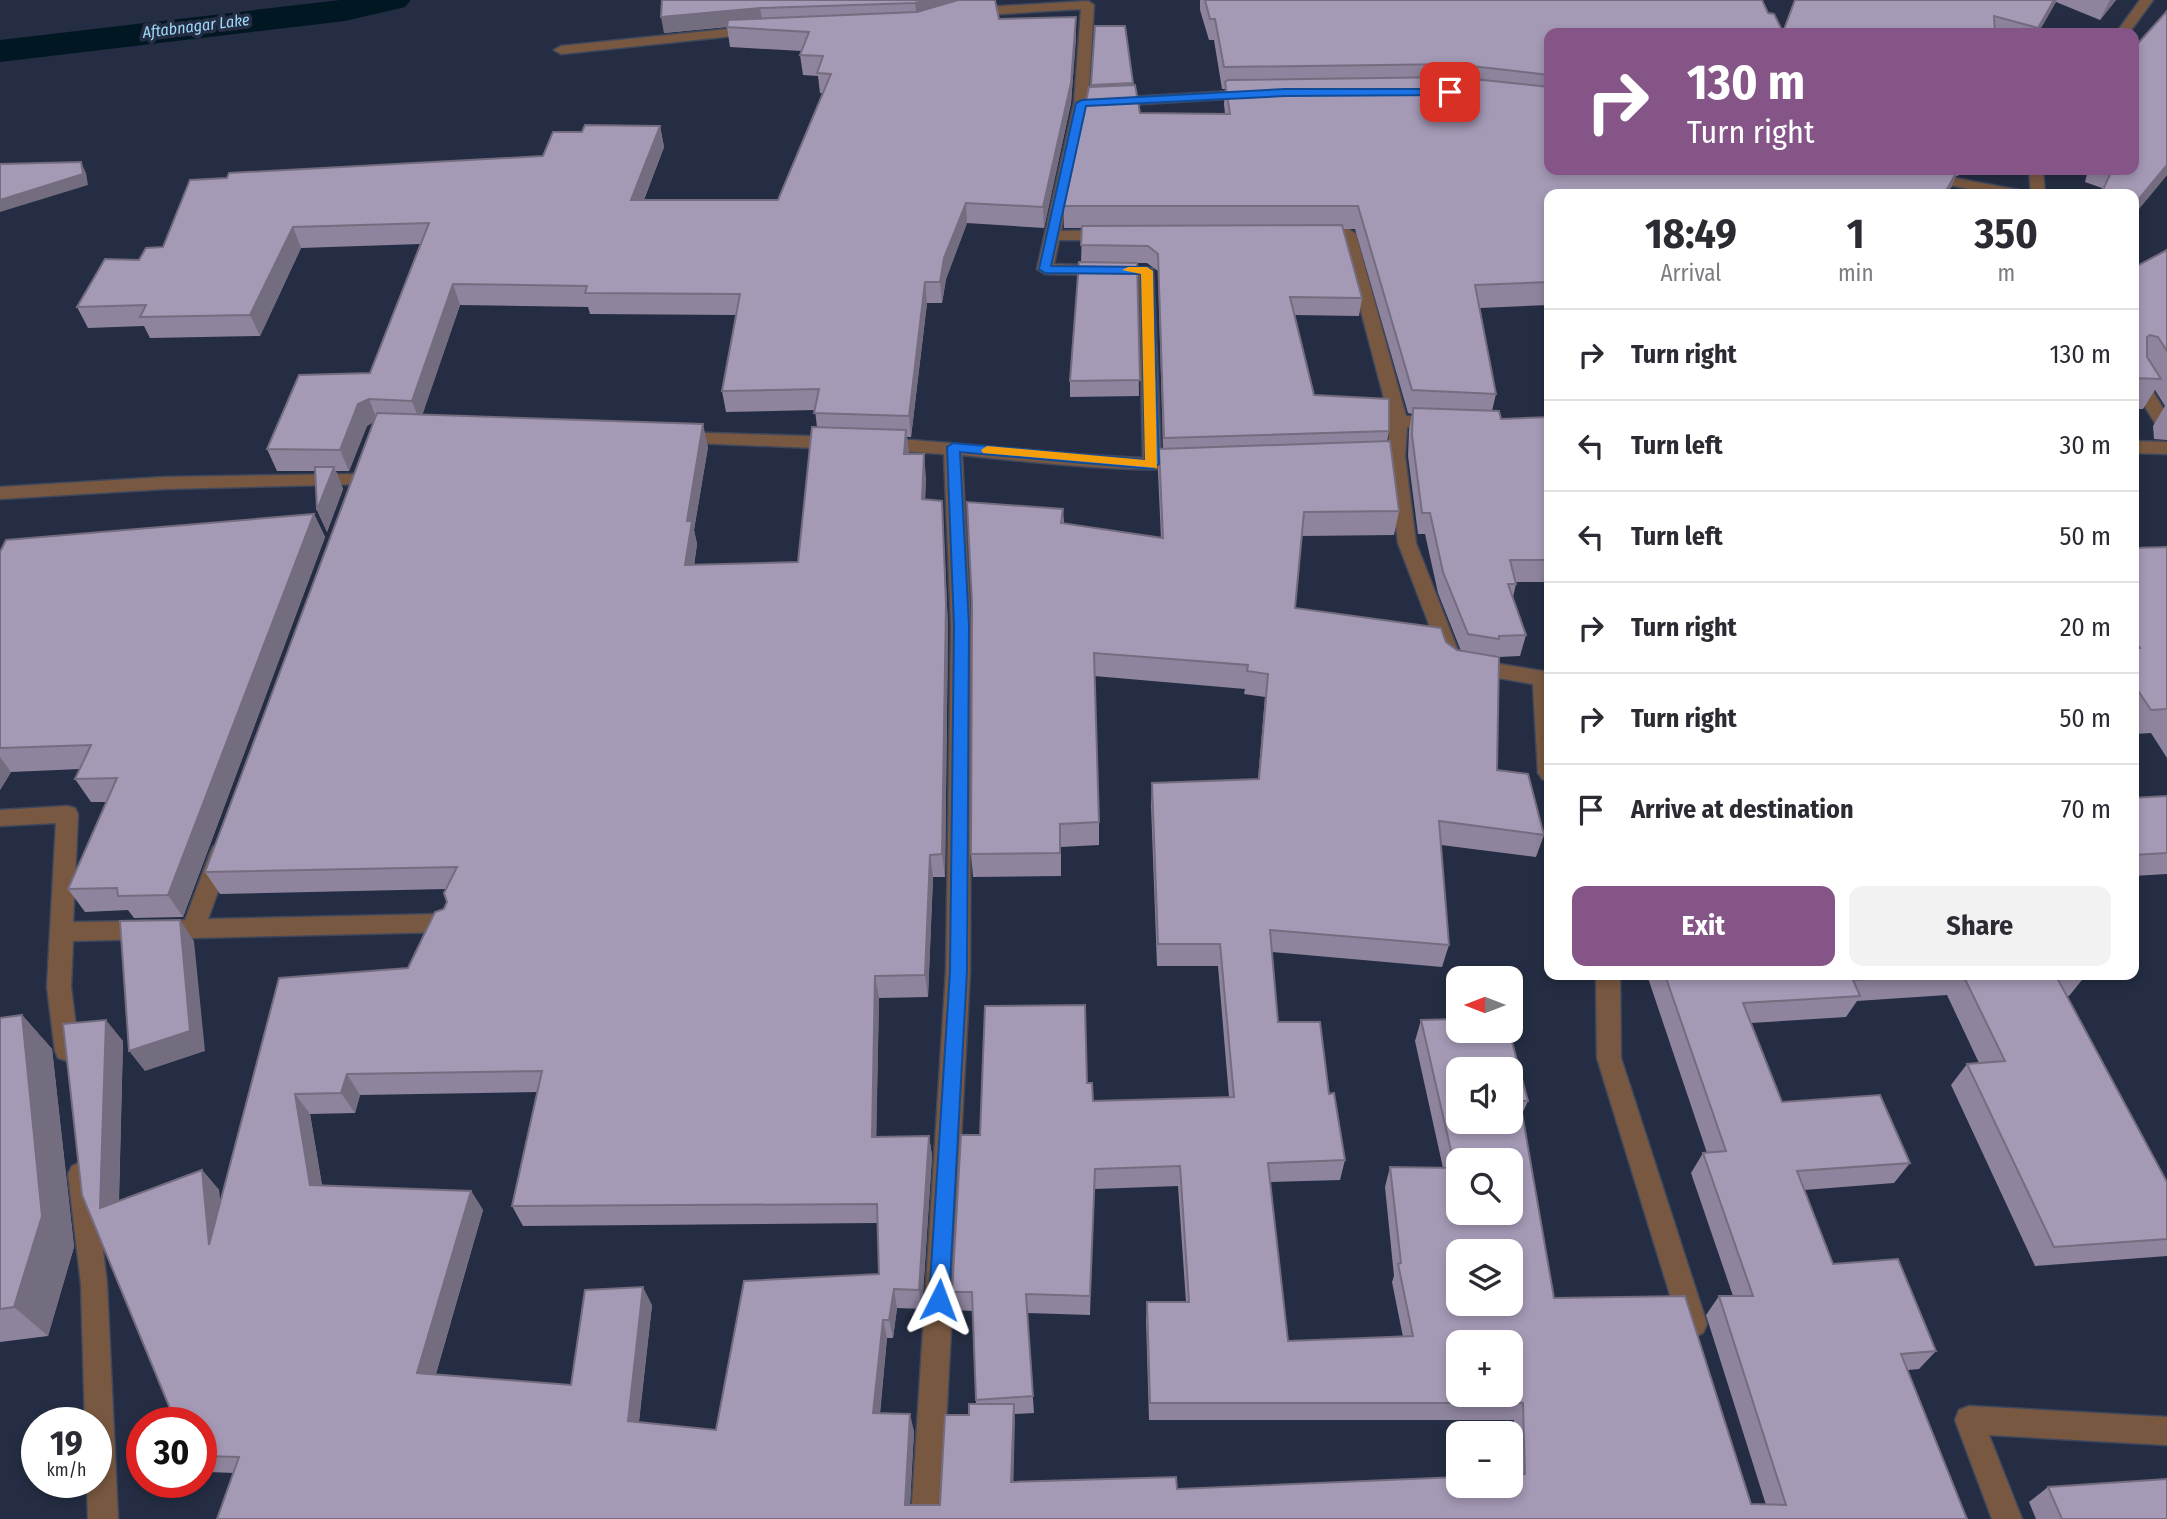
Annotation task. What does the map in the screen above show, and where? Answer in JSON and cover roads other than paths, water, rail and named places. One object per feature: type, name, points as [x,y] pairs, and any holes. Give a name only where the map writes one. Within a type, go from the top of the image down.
[{"type":"street","points":[[2126,28],[2147,0]]},
{"type":"street","points":[[958,13],[1088,5],[1082,103],[1045,269],[1147,271],[1152,464]]},
{"type":"street","points":[[561,50],[776,29]]},
{"type":"street","points":[[1082,103],[1272,93]]},
{"type":"street","points":[[1917,175],[1992,189]]},
{"type":"street","points":[[1298,234],[1348,234],[1399,422],[1396,456],[1407,542],[1453,664],[1544,679]]},
{"type":"street","points":[[1052,236],[1133,235]]},
{"type":"street","points":[[2139,382],[2167,429]]},
{"type":"street","points":[[1399,422],[1452,423]]},
{"type":"street","points":[[665,437],[953,447],[1152,464],[1206,463]]},
{"type":"street","points":[[926,1519],[958,971],[961,626],[953,447]]},
{"type":"street","points":[[2139,447],[2167,448]]},
{"type":"street","points":[[1342,458],[1396,456]]},
{"type":"street","points":[[0,493],[362,473],[350,505]]},
{"type":"street","points":[[0,818],[68,814],[59,987],[70,1082]]},
{"type":"street","points":[[193,929],[226,839]]},
{"type":"street","points":[[62,932],[443,923]]},
{"type":"street","points":[[1608,980],[1609,1058],[1701,1348]]},
{"type":"street","points":[[78,1149],[94,1284],[103,1519]]},
{"type":"street","points":[[2007,1519],[1969,1420],[2167,1431]]},
{"type":"waterway","name":"Aftabnagar Lake","points":[[0,51],[345,10],[393,0]]}]
